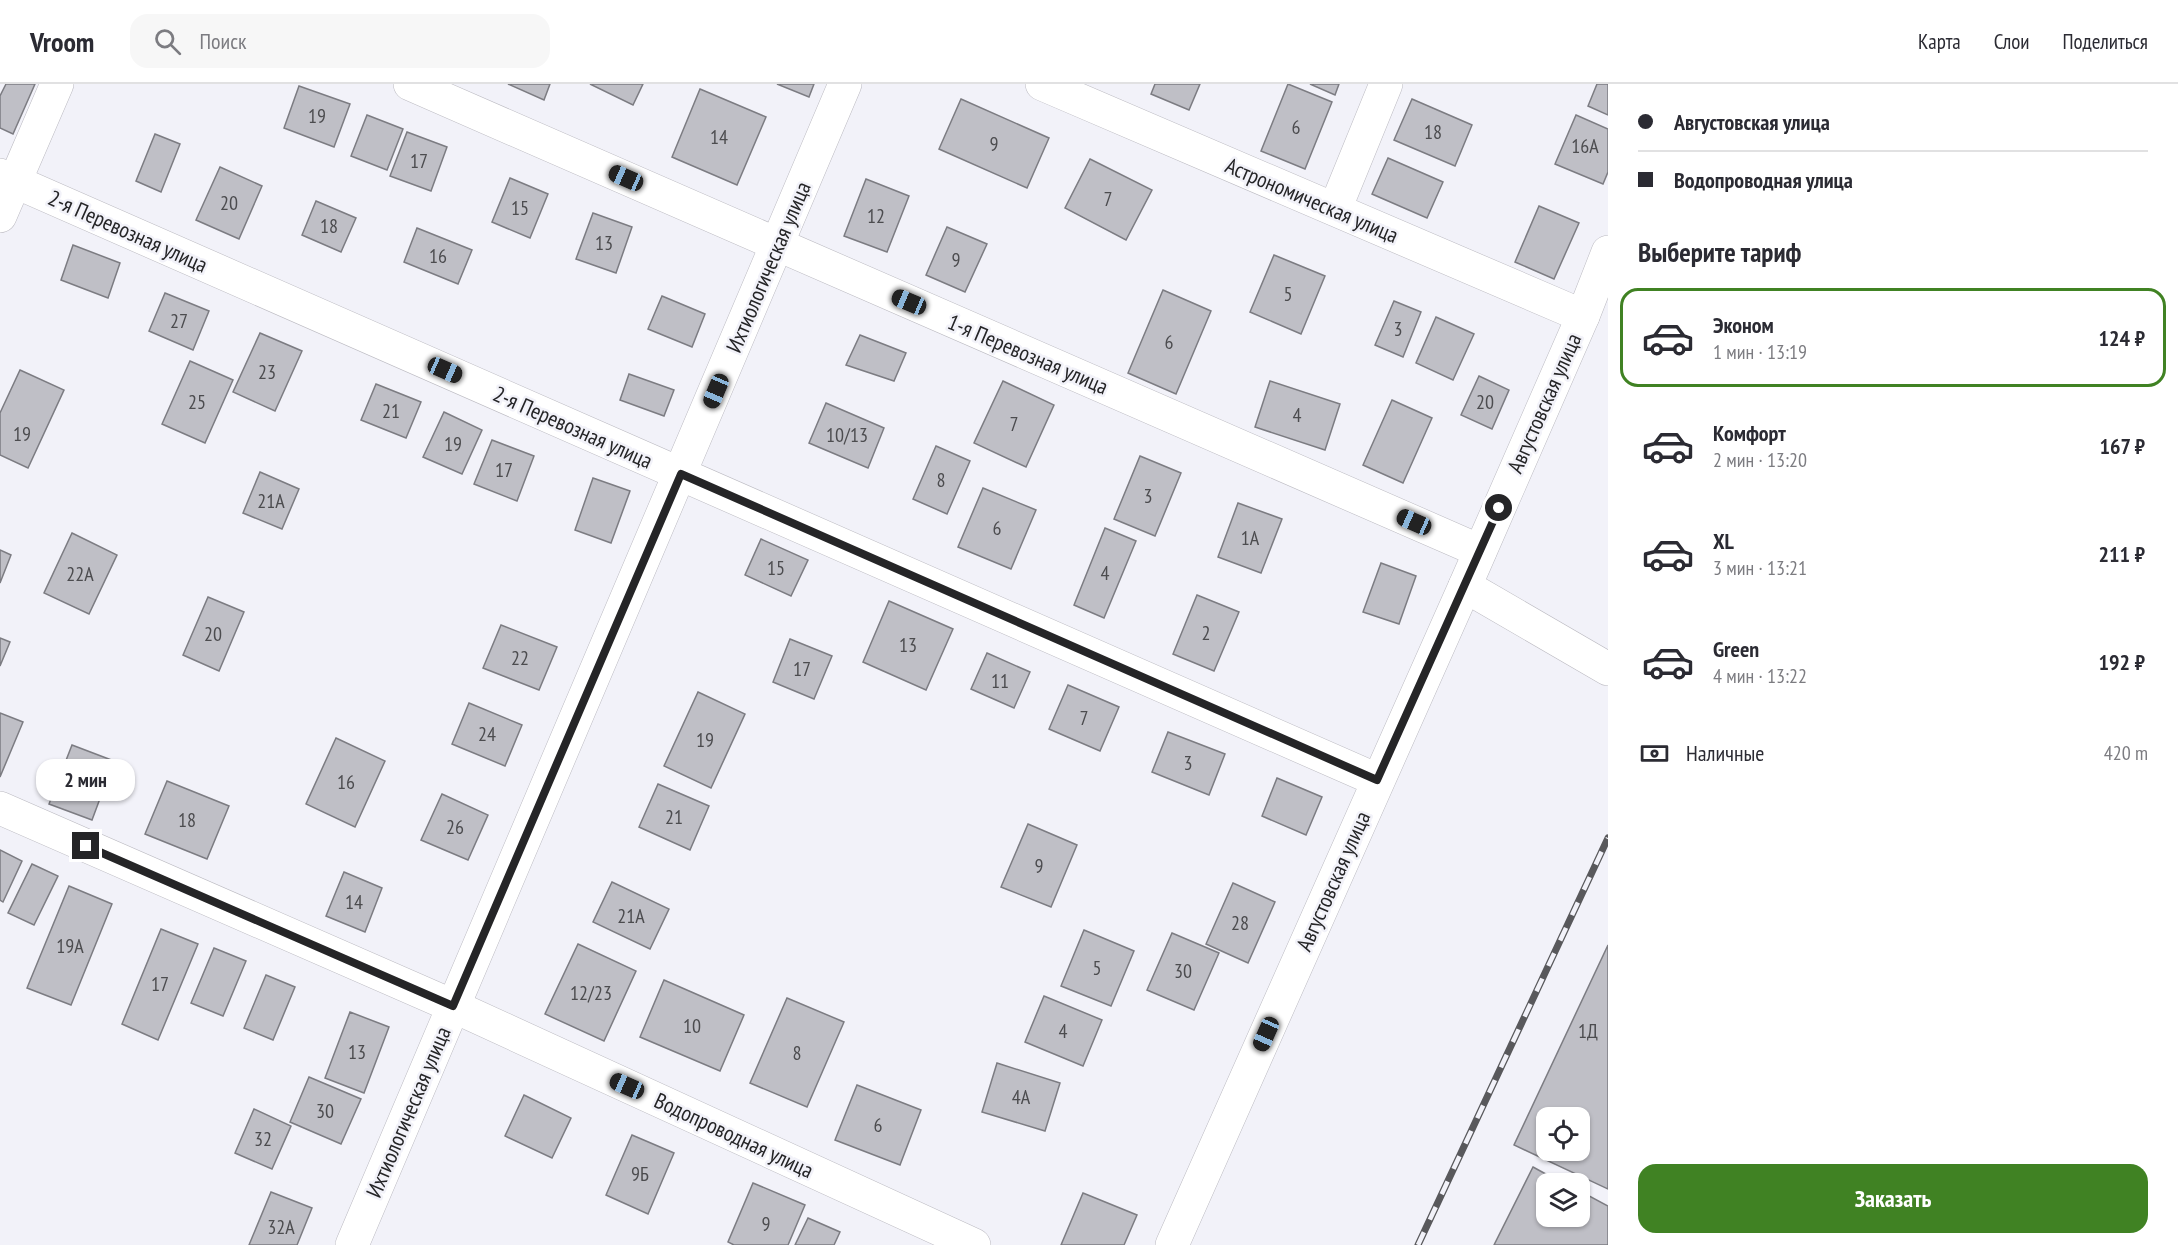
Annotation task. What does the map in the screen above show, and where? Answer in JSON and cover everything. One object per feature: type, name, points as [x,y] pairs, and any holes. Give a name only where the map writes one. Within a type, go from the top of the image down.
[{"type":"street","points":[[0,216],[8,178],[57,84]]},
{"type":"street","name":"1-я Перевозная улица","points":[[410,84],[1480,550]]},
{"type":"street","name":"Ихтиологическая улица","points":[[352,1245],[845,84]]},
{"type":"street","name":"Астрономическая улица","points":[[1042,84],[1583,316]]},
{"type":"street","points":[[1335,209],[1386,84]]},
{"type":"street","name":"2-я Перевозная улица","points":[[8,178],[1377,780]]},
{"type":"street","name":"Августовская улица","points":[[1172,1245],[1465,586],[1583,316],[1608,252]]},
{"type":"street","points":[[1465,586],[1608,669]]},
{"type":"street","name":"Водопроводная улица","points":[[0,808],[453,1006],[974,1245]]},
{"type":"building","points":[[6,84],[35,84],[13,134],[0,128],[0,96]]},
{"type":"building","points":[[508,84],[550,84],[544,100]]},
{"type":"building","points":[[590,84],[643,84],[633,105]]},
{"type":"building","points":[[777,84],[814,84],[809,97]]},
{"type":"building","points":[[1155,84],[1200,84],[1189,110],[1151,94]]},
{"type":"building","points":[[1288,84],[1332,102],[1305,169],[1261,151]]},
{"type":"building","points":[[1310,84],[1339,84],[1335,95]]},
{"type":"building","points":[[1597,84],[1608,84],[1608,115],[1588,106]]},
{"type":"building","points":[[299,86],[350,104],[334,147],[284,128]]},
{"type":"building","points":[[700,89],[766,117],[737,185],[672,157]]},
{"type":"building","points":[[961,99],[1049,138],[1027,188],[939,149]]},
{"type":"building","points":[[1412,99],[1472,125],[1455,166],[1394,140]]},
{"type":"building","points":[[367,115],[403,129],[387,170],[351,156]]},
{"type":"building","points":[[1576,115],[1608,129],[1608,172],[1603,184],[1555,164]]},
{"type":"building","points":[[407,132],[447,147],[431,191],[390,176]]},
{"type":"building","points":[[155,134],[180,144],[161,192],[136,181]]},
{"type":"building","points":[[1388,158],[1443,182],[1427,218],[1372,194]]},
{"type":"building","points":[[1090,159],[1152,190],[1126,240],[1065,208]]},
{"type":"building","points":[[220,167],[262,186],[239,239],[196,220]]},
{"type":"building","points":[[510,178],[548,194],[530,238],[492,222]]},
{"type":"building","points":[[866,179],[909,196],[887,252],[844,236]]},
{"type":"building","points":[[316,201],[356,218],[341,252],[302,235]]},
{"type":"building","points":[[1539,206],[1579,223],[1554,279],[1515,262]]},
{"type":"building","points":[[593,213],[632,227],[616,273],[576,259]]},
{"type":"building","points":[[947,227],[987,244],[965,292],[926,275]]},
{"type":"building","points":[[417,228],[472,250],[458,284],[404,262]]},
{"type":"building","points":[[73,245],[120,263],[108,298],[61,280]]},
{"type":"building","points":[[1274,255],[1325,276],[1301,334],[1250,312]]},
{"type":"building","points":[[1163,290],[1211,311],[1176,394],[1128,373]]},
{"type":"building","points":[[165,293],[209,311],[193,350],[149,331]]},
{"type":"building","points":[[662,296],[705,314],[692,347],[648,329]]},
{"type":"building","points":[[1394,301],[1421,312],[1403,357],[1375,345]]},
{"type":"building","points":[[1436,317],[1474,334],[1453,380],[1416,363]]},
{"type":"building","points":[[260,333],[302,351],[275,411],[233,392]]},
{"type":"building","points":[[860,335],[906,353],[894,381],[846,365]]},
{"type":"building","points":[[190,361],[233,380],[205,443],[162,424]]},
{"type":"building","points":[[20,370],[64,390],[28,468],[0,455],[0,413]]},
{"type":"building","points":[[629,374],[674,390],[664,416],[620,400]]},
{"type":"building","points":[[1479,376],[1509,390],[1492,429],[1461,415]]},
{"type":"building","points":[[1003,381],[1054,405],[1026,467],[974,443]]},
{"type":"building","points":[[1270,381],[1340,404],[1325,450],[1255,427]]},
{"type":"building","points":[[376,384],[421,402],[406,438],[361,420]]},
{"type":"building","points":[[1392,400],[1432,418],[1403,483],[1363,465]]},
{"type":"building","points":[[826,403],[884,428],[868,468],[809,443]]},
{"type":"building","points":[[444,412],[482,430],[462,474],[423,457]]},
{"type":"building","points":[[492,440],[534,456],[517,501],[474,484]]},
{"type":"building","points":[[936,446],[970,461],[947,514],[913,499]]},
{"type":"building","points":[[1140,456],[1181,473],[1155,536],[1114,519]]},
{"type":"building","points":[[260,472],[299,489],[282,529],[243,513]]},
{"type":"building","points":[[593,478],[630,491],[611,543],[575,530]]},
{"type":"building","points":[[983,488],[1036,510],[1011,569],[958,547]]},
{"type":"building","points":[[1238,503],[1282,519],[1261,573],[1218,557]]},
{"type":"building","points":[[1105,528],[1136,541],[1104,618],[1074,605]]},
{"type":"building","points":[[72,533],[117,555],[89,614],[44,593]]},
{"type":"building","points":[[761,539],[808,560],[791,596],[745,575]]},
{"type":"building","points":[[0,550],[11,555],[0,583]]},
{"type":"building","points":[[1381,563],[1416,576],[1399,624],[1363,612]]},
{"type":"building","points":[[1197,595],[1239,612],[1214,671],[1173,654]]},
{"type":"building","points":[[208,597],[244,612],[219,671],[183,655]]},
{"type":"building","points":[[889,601],[953,629],[926,690],[863,662]]},
{"type":"building","points":[[501,625],[557,647],[539,690],[483,668]]},
{"type":"building","points":[[0,638],[10,642],[0,666]]},
{"type":"building","points":[[790,639],[832,656],[814,699],[773,682]]},
{"type":"building","points":[[987,653],[1030,672],[1014,708],[971,689]]},
{"type":"building","points":[[1068,685],[1119,707],[1100,751],[1049,729]]},
{"type":"building","points":[[698,692],[745,714],[711,788],[664,766]]},
{"type":"building","points":[[469,703],[522,725],[505,766],[452,744]]},
{"type":"building","points":[[0,713],[23,722],[0,777]]},
{"type":"building","points":[[1168,732],[1225,754],[1209,795],[1152,772]]},
{"type":"building","points":[[336,738],[385,761],[355,827],[306,804]]},
{"type":"building","points":[[72,745],[114,761],[92,820],[49,804]]},
{"type":"building","points":[[1277,778],[1322,797],[1306,835],[1262,816]]},
{"type":"building","points":[[167,781],[229,806],[207,859],[145,834]]},
{"type":"building","points":[[658,784],[709,806],[690,850],[639,827]]},
{"type":"building","points":[[442,794],[488,815],[468,860],[421,840]]},
{"type":"building","points":[[1028,824],[1077,845],[1051,907],[1001,887]]},
{"type":"building","points":[[0,850],[22,861],[3,902],[0,900]]},
{"type":"building","points":[[32,864],[58,876],[34,925],[8,913]]},
{"type":"building","points":[[344,872],[382,888],[365,932],[326,916]]},
{"type":"building","points":[[612,882],[669,909],[650,949],[593,922]]},
{"type":"building","points":[[1233,883],[1275,902],[1248,963],[1206,944]]},
{"type":"building","points":[[69,886],[112,904],[71,1005],[27,988]]},
{"type":"building","points":[[161,929],[198,944],[158,1040],[122,1024]]},
{"type":"building","points":[[1084,930],[1134,951],[1111,1006],[1061,986]]},
{"type":"building","points":[[1172,933],[1219,953],[1194,1010],[1147,990]]},
{"type":"building","points":[[578,944],[636,971],[604,1041],[545,1014]]},
{"type":"building","points":[[1608,945],[1608,1189],[1590,1181],[1590,1173],[1574,1173],[1548,1161],[1590,1161],[1590,1107],[1536,1107],[1536,1155],[1514,1145]]},
{"type":"building","points":[[214,948],[246,961],[223,1016],[191,1003]]},
{"type":"building","points":[[266,975],[295,987],[273,1040],[244,1028]]},
{"type":"building","points":[[664,980],[744,1015],[720,1071],[640,1037]]},
{"type":"building","points":[[1044,996],[1102,1020],[1083,1066],[1025,1042]]},
{"type":"building","points":[[787,998],[844,1022],[807,1107],[750,1083]]},
{"type":"building","points":[[350,1012],[389,1027],[364,1093],[325,1078]]},
{"type":"building","points":[[997,1063],[1060,1083],[1045,1131],[982,1112]]},
{"type":"building","points":[[309,1077],[361,1099],[341,1144],[290,1122]]},
{"type":"building","points":[[857,1085],[921,1110],[900,1165],[835,1140]]},
{"type":"building","points":[[524,1095],[571,1118],[552,1158],[505,1136]]},
{"type":"building","points":[[254,1109],[291,1126],[272,1169],[235,1153]]},
{"type":"building","points":[[632,1135],[674,1153],[648,1214],[606,1195]]},
{"type":"building","points":[[1533,1167],[1544,1173],[1536,1173],[1536,1227],[1590,1227],[1590,1196],[1608,1206],[1608,1245],[1494,1245]]},
{"type":"building","points":[[753,1183],[805,1205],[788,1245],[734,1245],[728,1242]]},
{"type":"building","points":[[271,1192],[312,1208],[297,1245],[249,1245]]},
{"type":"building","points":[[1083,1193],[1137,1215],[1124,1245],[1061,1245]]},
{"type":"building","points":[[808,1218],[840,1232],[834,1245],[795,1245]]},
{"type":"railway","points":[[1418,1245],[1608,838]]},
{"type":"route","points":[[86,846],[453,1006],[681,474],[1377,780],[1499,508]]}]
